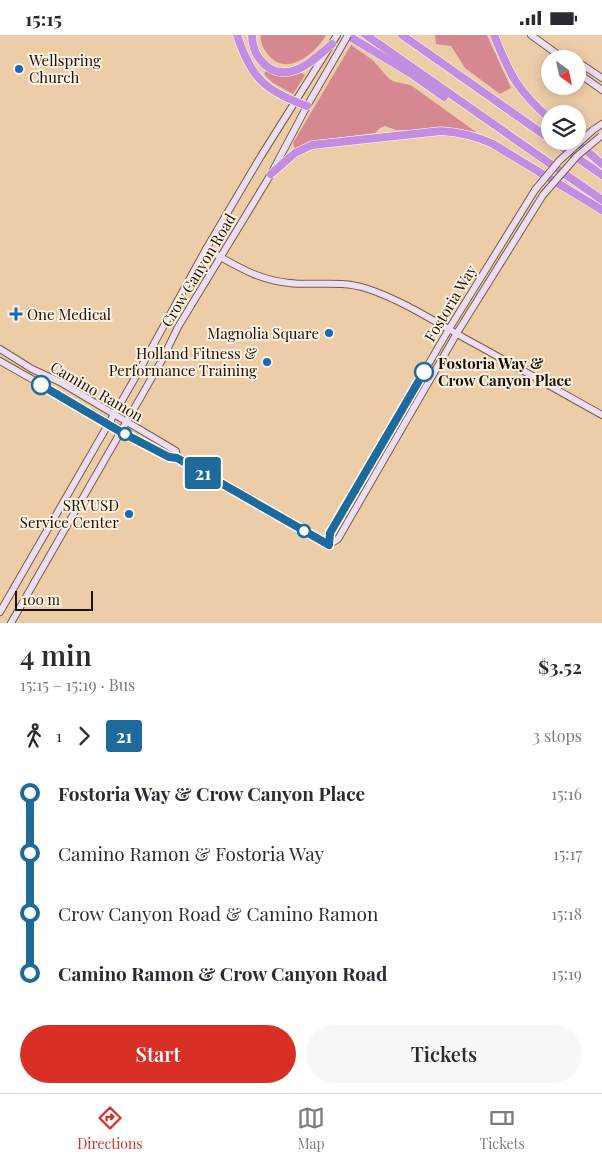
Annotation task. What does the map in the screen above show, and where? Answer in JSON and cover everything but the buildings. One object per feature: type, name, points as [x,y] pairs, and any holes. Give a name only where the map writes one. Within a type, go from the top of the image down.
[{"type":"highway","points":[[237,35],[246,62],[258,77],[287,99],[307,106]]},
{"type":"highway","points":[[252,35],[254,51],[258,57],[269,68],[277,71],[297,70],[332,45]]},
{"type":"highway","points":[[348,35],[410,73],[444,97],[463,104]]},
{"type":"highway","points":[[366,35],[602,200]]},
{"type":"highway","points":[[402,35],[541,133]]},
{"type":"highway","points":[[494,35],[506,67],[519,89],[541,111]]},
{"type":"highway","points":[[271,174],[295,153],[312,145],[441,131],[452,132],[473,136],[497,146],[602,210]]},
{"type":"highway","points":[[566,150],[602,175]]},
{"type":"highway","points":[[586,150],[602,164]]},
{"type":"street","name":"Crow Canyon Road","points":[[0,612],[139,371],[206,249],[261,156],[337,35]]},
{"type":"street","name":"Crow Canyon Road","points":[[11,623],[162,360],[178,327],[271,174],[348,35]]},
{"type":"street","points":[[531,35],[552,50]]},
{"type":"street","points":[[586,67],[600,77]]},
{"type":"street","points":[[586,72],[600,77]]},
{"type":"street","points":[[586,79],[602,90]]},
{"type":"street","name":"Fostoria Way","points":[[329,545],[330,533],[378,450],[449,329],[535,190],[559,161],[602,124]]},
{"type":"street","name":"Fostoria Way","points":[[329,545],[338,539],[457,333],[542,195],[571,162],[601,136]]},
{"type":"street","points":[[206,249],[250,274],[290,283],[342,284],[363,287],[392,299],[457,333],[602,415]]},
{"type":"street","name":"Camino Ramon","points":[[0,349],[32,369],[60,381],[176,451],[177,458]]},
{"type":"street","name":"Camino Ramon","points":[[0,361],[121,432],[169,457],[177,458],[329,545]]},
{"type":"street","points":[[378,450],[387,454]]},
{"type":"shaded area","points":[[261,35],[326,35],[307,56],[291,64],[282,64],[274,60],[263,47]]},
{"type":"shaded area","points":[[435,35],[487,35],[511,88],[500,94],[465,68],[451,46],[436,44]]},
{"type":"shaded area","points":[[351,45],[374,61],[390,79],[412,86],[476,132],[474,134],[396,130],[385,126],[375,133],[320,140],[295,149],[293,143]]},
{"type":"shaded area","points":[[266,71],[282,76],[301,73],[305,75],[293,94],[273,83],[264,74]]},
{"type":"bus line","name":"21","points":[[41,385],[121,432],[169,457],[177,458],[329,545],[330,533],[424,372]]},
{"type":"place","name":"Wellspring Church","points":[[19,69]]},
{"type":"place","name":"One Medical","points":[[16,314]]},
{"type":"place","name":"Magnolia Square","points":[[329,333]]},
{"type":"place","name":"Holland Fitness & Performance Training","points":[[267,362]]},
{"type":"place","name":"Fostoria Way & Crow Canyon Place","points":[[424,372]]},
{"type":"place","name":"SRVUSD Service Center","points":[[129,514]]}]
